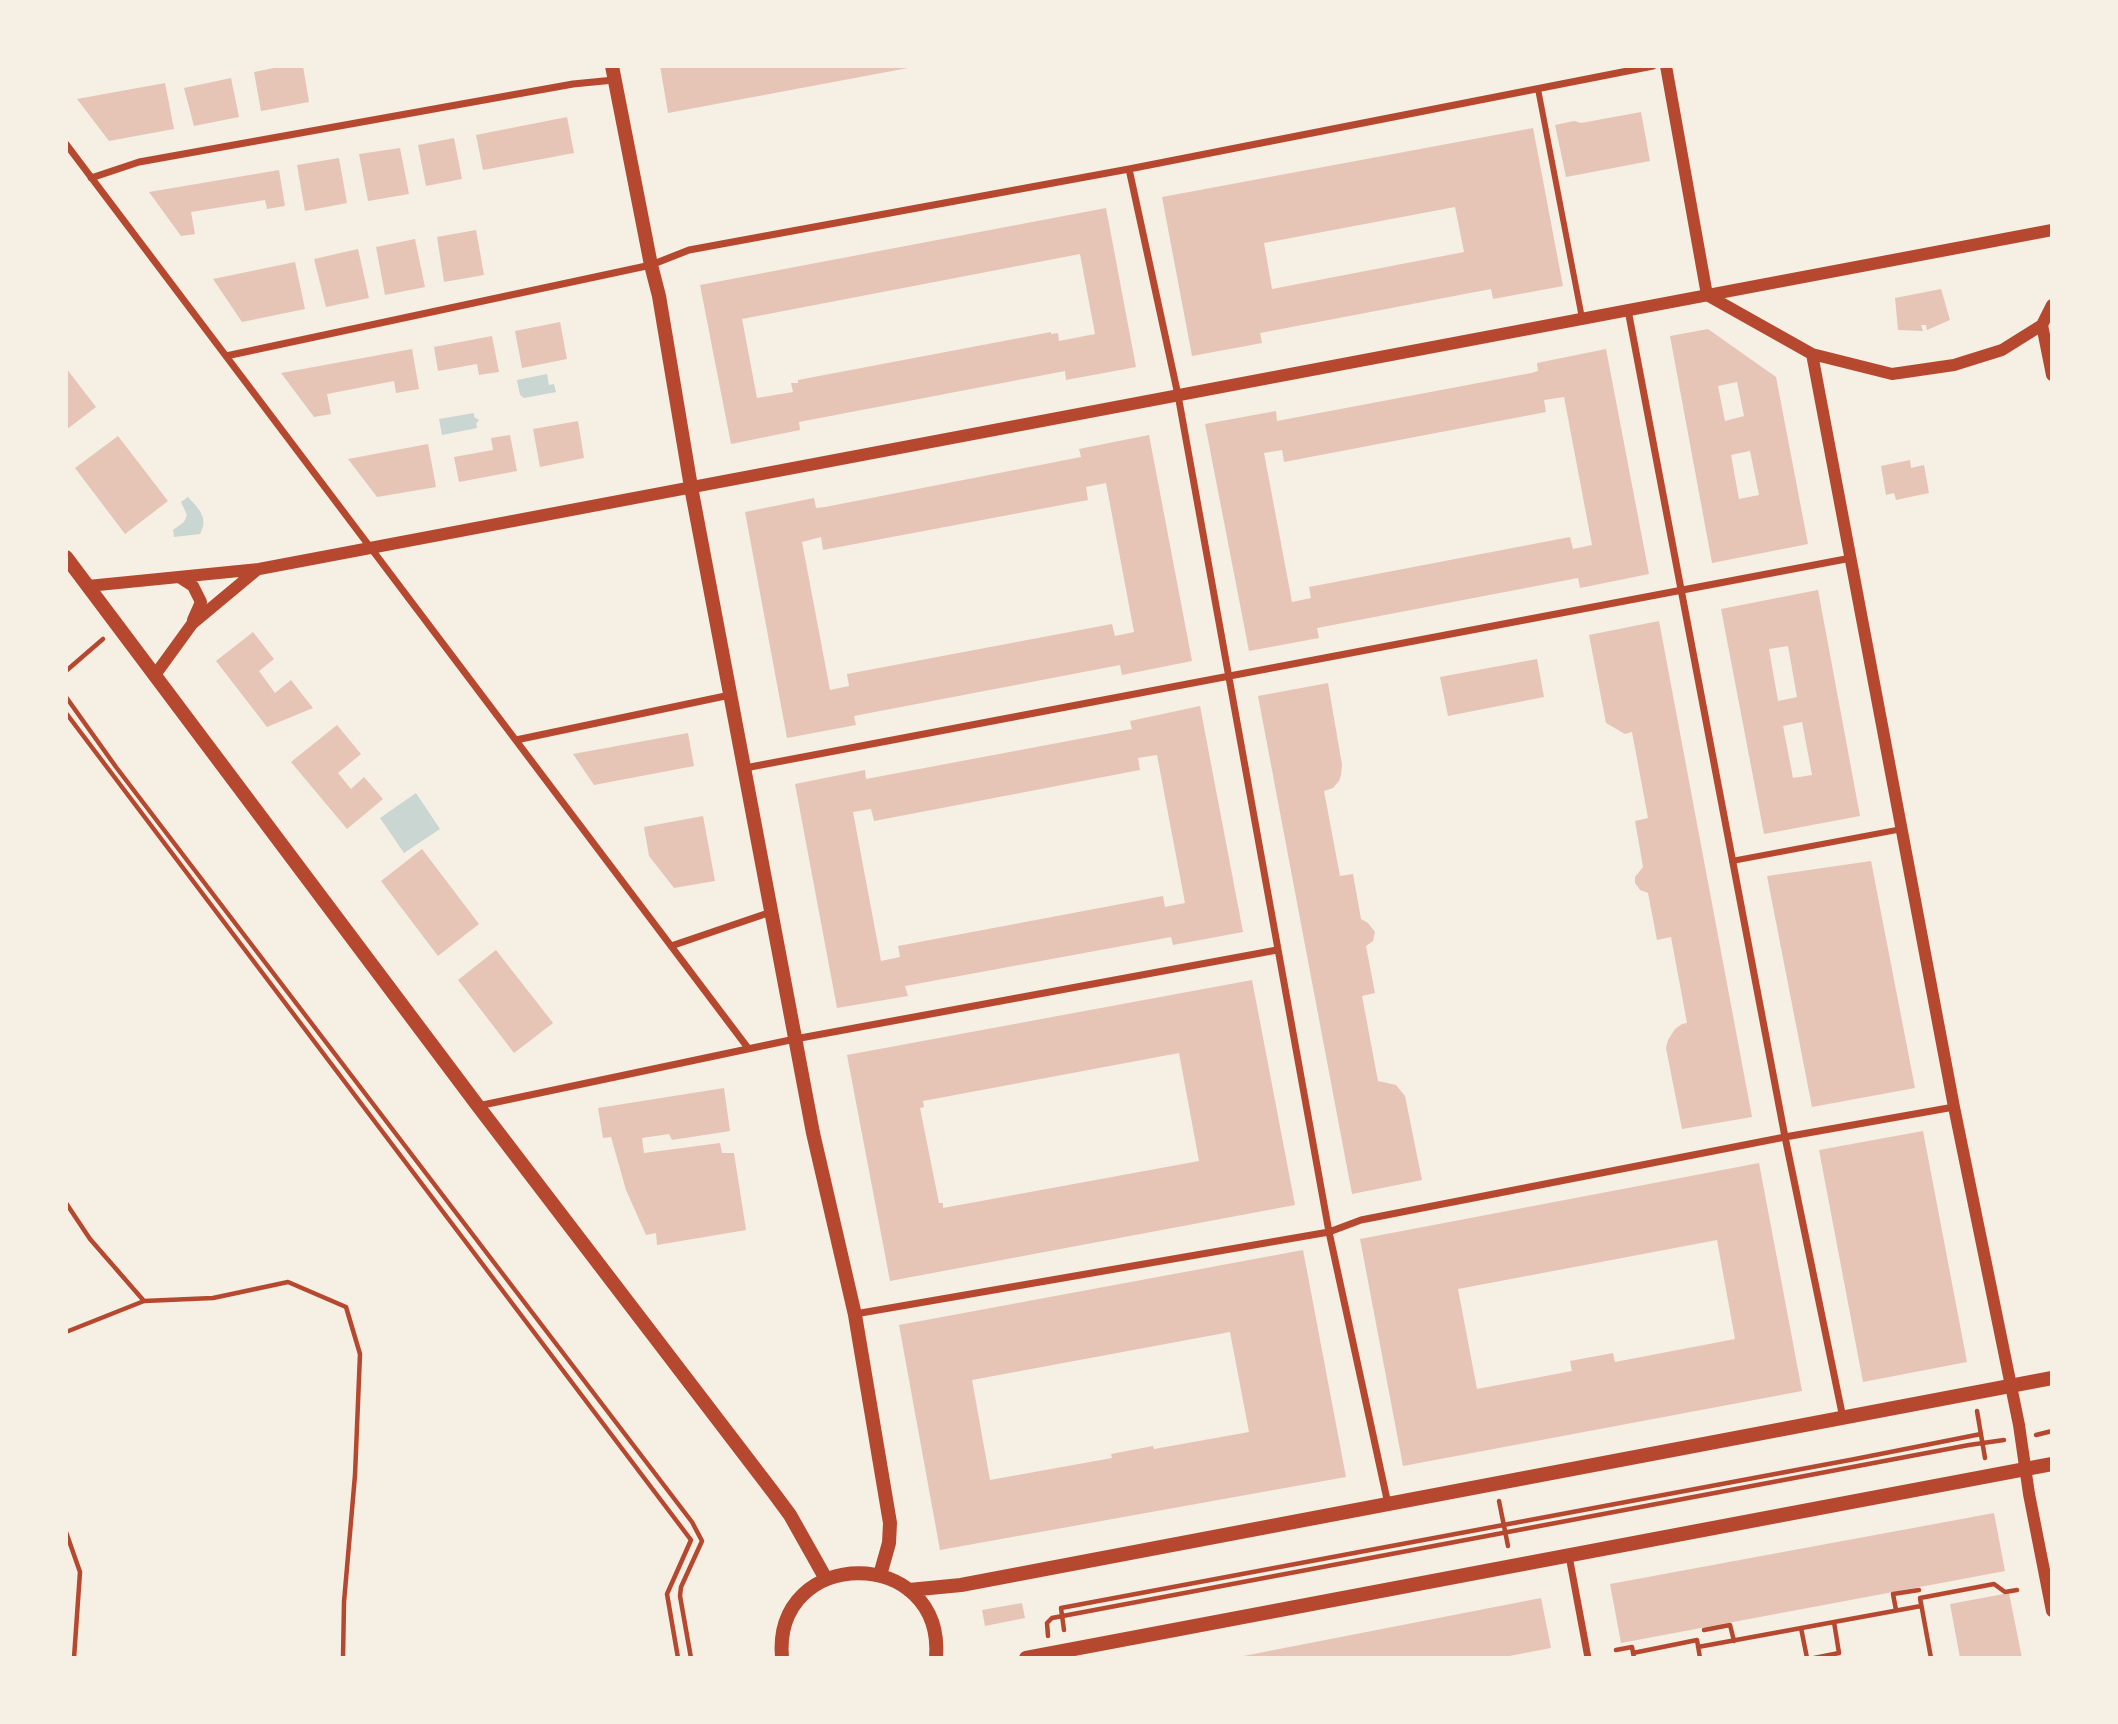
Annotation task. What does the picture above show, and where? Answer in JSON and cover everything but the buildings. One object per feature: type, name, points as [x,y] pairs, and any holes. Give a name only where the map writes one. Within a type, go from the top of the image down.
[{"type":"main road","points":[[613,73],[659,296],[691,487],[813,1133],[855,1315],[890,1523],[889,1544],[880,1575]]},
{"type":"main road","points":[[66,557],[478,1106],[779,1500],[795,1522],[826,1579]]},
{"type":"main road","points":[[909,1590],[961,1585],[2052,1378]]},
{"type":"main road","points":[[1026,1657],[2052,1464]]},
{"type":"main road","points":[[782,1657],[783,1630],[789,1614],[799,1600],[811,1588],[826,1579],[853,1572],[880,1575],[909,1590],[929,1616],[934,1632],[936,1657]]},
{"type":"street","points":[[226,356],[651,265],[689,250],[1129,169],[1653,66]]},
{"type":"street","points":[[1666,66],[1707,295]]},
{"type":"street","points":[[91,178],[139,162],[573,85],[613,73]]},
{"type":"street","points":[[1538,89],[1582,318]]},
{"type":"street","points":[[66,144],[748,1048]]},
{"type":"street","points":[[1129,169],[1178,395],[1329,1232],[1388,1504]]},
{"type":"street","points":[[88,586],[258,569],[2052,230]]},
{"type":"street","points":[[1707,295],[1812,354],[1892,374],[1954,365],[2002,350],[2042,325],[2052,305]]},
{"type":"street","points":[[1628,310],[1785,1138],[1843,1418]]},
{"type":"street","points":[[2042,325],[2052,375]]},
{"type":"street","points":[[1812,354],[2052,1611]]},
{"type":"street","points":[[744,768],[1851,558]]},
{"type":"street","points":[[192,624],[258,569]]},
{"type":"street","points":[[155,675],[192,624],[201,602],[192,586],[179,577]]},
{"type":"street","points":[[516,740],[730,695]]},
{"type":"street","points":[[1732,861],[1902,829]]},
{"type":"street","points":[[671,946],[771,912]]},
{"type":"street","points":[[478,1106],[748,1048],[1277,950]]},
{"type":"street","points":[[855,1315],[1329,1232],[1362,1220],[1954,1107]]},
{"type":"street","points":[[1569,1556],[1588,1657]]},
{"type":"path","points":[[66,671],[118,626]]},
{"type":"path","points":[[66,697],[116,767],[692,1522],[702,1541],[681,1587],[680,1596],[691,1657]]},
{"type":"path","points":[[66,713],[691,1540],[667,1594],[678,1657]]},
{"type":"path","points":[[66,1203],[90,1239],[144,1301]]},
{"type":"path","points":[[66,1332],[144,1301],[213,1298],[288,1282],[346,1307],[360,1354],[343,1657]]},
{"type":"path","points":[[1977,1410],[1985,1458]]},
{"type":"path","points":[[1064,1630],[1061,1608],[1856,1460],[1981,1434]]},
{"type":"path","points":[[1049,1640],[1048,1620],[1062,1616],[2002,1441]]},
{"type":"path","points":[[1498,1500],[1507,1546],[1512,1545],[1513,1549]]},
{"type":"path","points":[[66,1532],[80,1572],[74,1657]]},
{"type":"path","points":[[1931,1657],[1920,1598],[1994,1584],[2005,1592],[2017,1590]]},
{"type":"path","points":[[1896,1611],[1893,1594],[1919,1590]]},
{"type":"path","points":[[1698,1647],[1921,1606]]},
{"type":"path","points":[[1814,1657],[1839,1653],[1834,1622]]},
{"type":"path","points":[[1704,1630],[1730,1625],[1734,1641]]},
{"type":"path","points":[[1801,1628],[1807,1657]]},
{"type":"path","points":[[1616,1650],[1632,1647],[1633,1655],[1697,1640],[1700,1657]]},
{"type":"shaded area","points":[[547,374],[549,385],[554,384],[556,392],[524,398],[520,395],[517,380]]},
{"type":"shaded area","points":[[474,413],[474,417],[479,420],[477,428],[442,435],[439,419]]},
{"type":"shaded area","points":[[188,497],[202,514],[203,528],[200,534],[174,537],[173,530],[184,522],[187,515],[181,502]]},
{"type":"shaded area","points":[[416,793],[440,829],[404,853],[380,818]]}]
